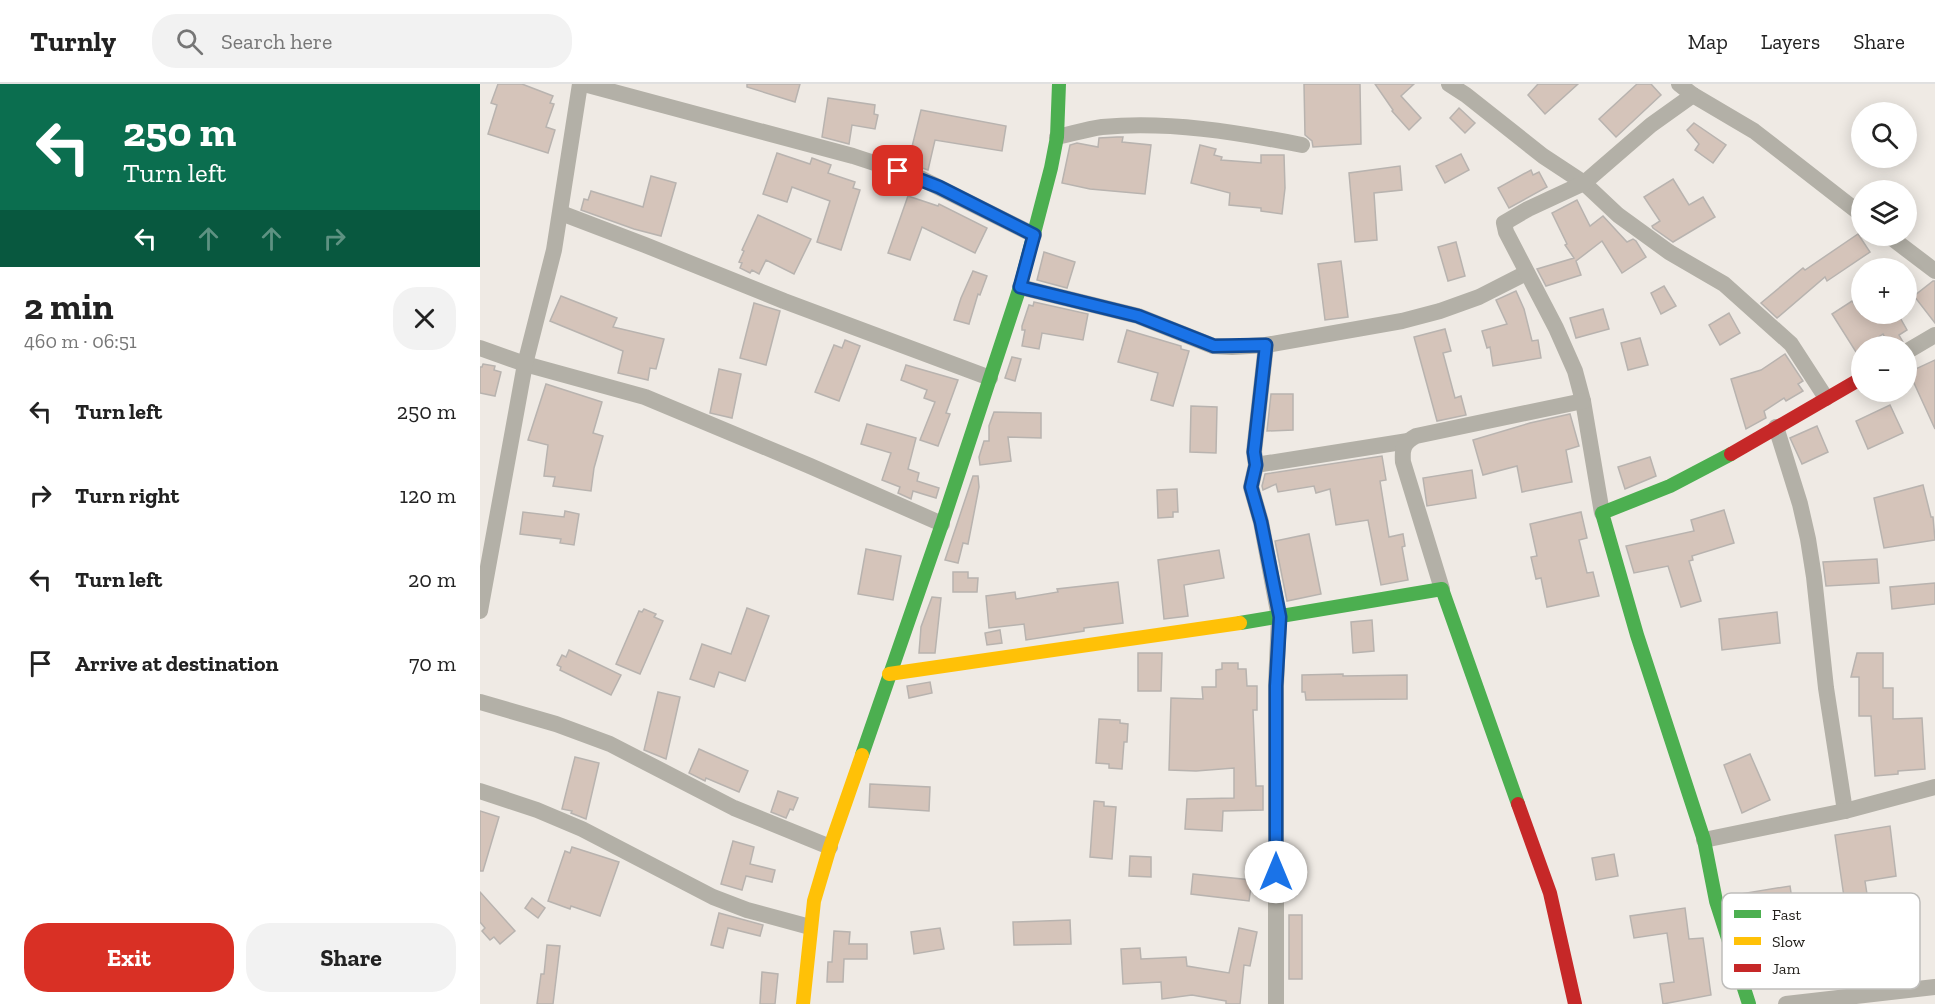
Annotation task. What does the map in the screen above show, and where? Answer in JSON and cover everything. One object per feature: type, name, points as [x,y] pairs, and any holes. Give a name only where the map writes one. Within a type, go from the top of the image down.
[{"type":"street","points":[[480,609],[525,364],[545,292],[561,213],[582,84],[820,147],[909,174],[1034,235]]},
{"type":"street","points":[[803,1004],[814,902],[830,847],[942,524],[1020,287],[1052,168],[1057,137],[1059,84]]},
{"type":"street","points":[[1449,84],[1543,156],[1584,183],[1618,215],[1669,252],[1724,284],[1791,344],[1826,398]]},
{"type":"street","points":[[1722,920],[1704,840],[1637,635],[1602,513],[1583,401],[1575,371],[1506,232],[1504,223],[1528,208],[1584,183],[1651,125],[1686,89],[1754,131],[1851,206]]},
{"type":"street","points":[[1057,137],[1099,128],[1126,126],[1190,128],[1243,133],[1302,145]]},
{"type":"street","points":[[561,213],[990,378]]},
{"type":"street","points":[[1901,246],[1935,271]]},
{"type":"street","points":[[1020,287],[1138,316],[1214,346],[1266,345],[1391,323],[1440,311],[1479,297],[1526,273]]},
{"type":"street","points":[[1917,346],[1935,335]]},
{"type":"street","points":[[1266,345],[1254,452],[1256,465],[1251,487],[1261,522],[1280,617],[1276,697],[1276,1004]]},
{"type":"street","points":[[480,348],[525,364],[645,397],[942,524]]},
{"type":"street","points":[[1602,513],[1680,481],[1851,384]]},
{"type":"street","points":[[1575,1004],[1550,893],[1442,589],[1403,462],[1403,446],[1416,436],[1583,401]]},
{"type":"street","points":[[1776,427],[1808,538],[1826,688],[1845,811]]},
{"type":"street","points":[[1256,465],[1408,441]]},
{"type":"street","points":[[889,675],[1280,617],[1442,589]]},
{"type":"street","points":[[480,702],[556,724],[610,744],[734,808],[830,847]]},
{"type":"street","points":[[1704,840],[1845,811],[1935,787]]},
{"type":"street","points":[[480,791],[537,810],[582,830],[713,897],[747,910],[810,927]]},
{"type":"street","points":[[1920,989],[1935,987]]},
{"type":"street","points":[[1744,989],[1749,1004]]},
{"type":"street","points":[[1786,1004],[1917,989]]},
{"type":"building","points":[[498,84],[522,84],[553,96],[550,103],[554,104],[546,127],[555,130],[548,153],[488,134],[497,105],[491,103]]},
{"type":"building","points":[[747,84],[800,84],[795,102],[747,87]]},
{"type":"building","points":[[1304,84],[1360,84],[1361,144],[1313,147],[1312,141],[1305,135]]},
{"type":"building","points":[[1375,84],[1414,84],[1401,96],[1421,118],[1409,130],[1392,111]]},
{"type":"building","points":[[1538,84],[1578,84],[1545,114],[1528,95]]},
{"type":"building","points":[[1637,84],[1651,84],[1661,95],[1616,137],[1599,119]]},
{"type":"building","points":[[828,98],[875,105],[874,114],[878,115],[875,129],[852,125],[849,144],[822,137]]},
{"type":"building","points":[[1459,108],[1475,123],[1465,133],[1450,118]]},
{"type":"building","points":[[921,110],[1006,126],[1002,151],[935,140],[928,170],[908,163]]},
{"type":"building","points":[[1694,123],[1726,145],[1713,163],[1695,150],[1699,144],[1687,130]]},
{"type":"building","points":[[1123,137],[1122,142],[1151,145],[1145,194],[1090,189],[1062,183],[1070,145],[1077,143],[1098,147],[1099,138]]},
{"type":"building","points":[[1200,145],[1216,149],[1214,155],[1222,157],[1221,160],[1261,163],[1261,155],[1284,155],[1285,188],[1282,214],[1261,211],[1261,208],[1229,205],[1230,193],[1191,183]]},
{"type":"building","points":[[777,153],[810,164],[812,158],[831,165],[828,173],[855,182],[853,188],[860,190],[841,250],[817,242],[830,201],[792,187],[787,202],[763,194]]},
{"type":"building","points":[[1461,154],[1469,170],[1445,183],[1436,166]]},
{"type":"building","points":[[1400,166],[1402,190],[1374,193],[1377,240],[1355,242],[1349,173]]},
{"type":"building","points":[[1531,170],[1533,175],[1539,172],[1547,187],[1509,208],[1498,188]]},
{"type":"building","points":[[651,176],[676,183],[661,236],[581,210],[584,199],[588,200],[591,191],[643,207]]},
{"type":"building","points":[[1673,179],[1689,205],[1703,197],[1715,217],[1673,242],[1653,228],[1652,226],[1660,221],[1644,197]]},
{"type":"building","points":[[908,196],[938,206],[939,204],[987,228],[975,253],[922,227],[910,260],[888,253]]},
{"type":"building","points":[[1577,200],[1590,226],[1603,216],[1627,242],[1633,239],[1636,241],[1646,257],[1622,273],[1602,241],[1576,261],[1581,275],[1546,286],[1537,269],[1574,258],[1565,245],[1567,244],[1552,213]]},
{"type":"building","points":[[758,215],[811,239],[794,274],[766,260],[759,274],[740,268],[742,263],[739,262],[744,251],[742,250]]},
{"type":"building","points":[[1851,239],[1851,246],[1866,246],[1870,252],[1861,258],[1851,258],[1851,265],[1827,281],[1825,277],[1777,318],[1761,303],[1803,268],[1805,270]]},
{"type":"building","points":[[1456,242],[1465,276],[1448,281],[1438,247]]},
{"type":"building","points":[[1044,252],[1075,262],[1067,288],[1037,280]]},
{"type":"building","points":[[1341,261],[1348,317],[1325,320],[1318,264]]},
{"type":"building","points":[[973,271],[987,276],[980,295],[978,294],[969,324],[954,320]]},
{"type":"building","points":[[1935,281],[1935,323],[1917,300],[1917,294]]},
{"type":"building","points":[[1664,286],[1676,306],[1661,314],[1651,293]]},
{"type":"building","points":[[1516,291],[1524,309],[1532,341],[1538,340],[1541,358],[1493,366],[1490,347],[1487,348],[1482,331],[1507,324],[1496,300]]},
{"type":"building","points":[[561,296],[617,318],[613,327],[664,339],[656,369],[650,368],[648,380],[618,373],[623,351],[550,321]]},
{"type":"building","points":[[1034,302],[1088,314],[1083,340],[1042,333],[1039,349],[1022,346],[1025,330],[1022,330],[1022,326],[1029,305],[1033,306]]},
{"type":"building","points":[[1851,302],[1851,324],[1904,324],[1907,330],[1900,336],[1884,336],[1883,334],[1880,336],[1851,336],[1851,344],[1832,314]]},
{"type":"building","points":[[754,303],[780,311],[766,365],[740,358]]},
{"type":"building","points":[[1603,309],[1609,329],[1576,338],[1570,318]]},
{"type":"building","points":[[1729,313],[1740,333],[1720,345],[1709,325]]},
{"type":"building","points":[[1445,329],[1451,351],[1443,353],[1455,398],[1461,396],[1466,415],[1437,421],[1414,337]]},
{"type":"building","points":[[1127,330],[1181,346],[1181,349],[1189,351],[1173,406],[1151,400],[1158,373],[1118,362]]},
{"type":"building","points":[[1640,338],[1648,365],[1628,370],[1621,343]]},
{"type":"building","points":[[845,340],[860,346],[839,401],[815,392],[834,345],[842,348]]},
{"type":"building","points":[[1785,354],[1803,381],[1798,384],[1803,391],[1786,401],[1784,398],[1764,411],[1766,418],[1746,429],[1731,379],[1761,370]]},
{"type":"building","points":[[1012,357],[1021,359],[1015,381],[1005,378]]},
{"type":"building","points":[[1935,360],[1935,429],[1917,390],[1917,368]]},
{"type":"building","points":[[483,364],[495,366],[494,370],[501,372],[495,396],[480,393],[480,367]]},
{"type":"building","points":[[906,365],[958,380],[946,413],[950,414],[938,446],[920,440],[935,402],[924,398],[927,390],[901,380]]},
{"type":"building","points":[[719,369],[741,374],[732,418],[710,413]]},
{"type":"building","points":[[546,384],[602,402],[593,433],[603,436],[594,468],[591,491],[553,486],[555,477],[544,476],[548,445],[528,440]]},
{"type":"building","points":[[1271,394],[1293,394],[1293,430],[1267,431]]},
{"type":"building","points":[[1890,405],[1903,433],[1868,449],[1856,421]]},
{"type":"building","points":[[1191,406],[1217,407],[1216,453],[1190,452]]},
{"type":"building","points":[[994,412],[1041,413],[1041,438],[1008,437],[1011,461],[980,465],[979,457],[984,441],[989,441],[989,426]]},
{"type":"building","points":[[1570,414],[1579,446],[1566,450],[1572,482],[1522,492],[1517,466],[1483,475],[1473,440]]},
{"type":"building","points":[[867,424],[916,438],[908,469],[919,473],[917,481],[939,488],[936,498],[913,491],[911,499],[898,493],[900,487],[882,480],[891,453],[861,444]]},
{"type":"building","points":[[1817,426],[1828,452],[1802,464],[1790,438]]},
{"type":"building","points":[[1382,456],[1386,480],[1380,481],[1389,537],[1403,534],[1405,546],[1402,547],[1408,580],[1381,585],[1368,520],[1336,525],[1330,489],[1316,493],[1314,486],[1278,492],[1276,484],[1263,490],[1262,486],[1265,474]]},
{"type":"building","points":[[1650,457],[1656,476],[1625,489],[1618,467]]},
{"type":"building","points":[[1472,470],[1476,498],[1427,506],[1423,478]]},
{"type":"building","points":[[973,476],[978,476],[979,487],[968,544],[963,543],[958,563],[945,560]]},
{"type":"building","points":[[1923,485],[1931,517],[1933,517],[1935,540],[1884,548],[1874,498]]},
{"type":"building","points":[[1177,489],[1178,512],[1173,512],[1173,517],[1158,518],[1157,490]]},
{"type":"building","points":[[1724,510],[1734,543],[1692,556],[1693,560],[1689,561],[1701,601],[1681,607],[1668,566],[1634,573],[1626,546],[1694,531],[1691,520]]},
{"type":"building","points":[[565,511],[579,514],[574,545],[560,543],[561,539],[520,534],[523,512],[564,517]]},
{"type":"building","points":[[1581,512],[1587,538],[1579,540],[1587,573],[1593,572],[1599,596],[1547,607],[1541,578],[1536,579],[1531,557],[1537,556],[1530,524]]},
{"type":"building","points":[[1309,534],[1321,594],[1287,601],[1275,541]]},
{"type":"building","points":[[866,549],[901,556],[893,600],[858,594]]},
{"type":"building","points":[[1219,550],[1224,578],[1184,585],[1188,616],[1164,619],[1158,560]]},
{"type":"building","points":[[1877,559],[1879,583],[1826,586],[1823,562]]},
{"type":"building","points":[[953,572],[968,572],[968,578],[978,578],[977,592],[953,592]]},
{"type":"building","points":[[1118,582],[1123,623],[1084,628],[1084,631],[1026,640],[1024,624],[989,628],[986,596],[1015,592],[1016,599],[1058,592],[1057,589]]},
{"type":"building","points":[[1935,583],[1935,604],[1892,609],[1890,587]]},
{"type":"building","points":[[932,597],[941,598],[935,653],[919,653],[921,627]]},
{"type":"building","points":[[747,608],[769,616],[745,681],[719,672],[714,687],[690,679],[702,644],[731,654]]},
{"type":"building","points":[[644,609],[656,614],[654,617],[663,621],[640,674],[616,664],[639,611],[642,612]]},
{"type":"building","points":[[1777,612],[1780,643],[1722,650],[1719,619]]},
{"type":"building","points":[[1372,620],[1374,651],[1353,653],[1351,622]]},
{"type":"building","points":[[1000,630],[1002,643],[987,645],[985,633]]},
{"type":"building","points":[[569,650],[621,675],[611,695],[560,670],[561,667],[557,665],[562,655],[566,657]]},
{"type":"building","points":[[1138,653],[1162,653],[1161,691],[1138,691]]},
{"type":"building","points":[[1857,653],[1883,653],[1883,688],[1893,688],[1893,719],[1922,718],[1925,769],[1875,776],[1871,716],[1859,716],[1859,677],[1851,677]]},
{"type":"building","points":[[1222,663],[1238,663],[1238,669],[1246,669],[1247,686],[1257,686],[1257,710],[1253,710],[1256,786],[1263,786],[1263,810],[1223,811],[1222,831],[1185,829],[1187,799],[1234,798],[1234,768],[1196,771],[1169,770],[1171,698],[1203,699],[1202,687],[1216,687],[1216,670],[1222,669]]},
{"type":"building","points":[[1343,674],[1343,676],[1407,675],[1407,699],[1306,700],[1305,692],[1302,692],[1302,675]]},
{"type":"building","points":[[930,682],[932,693],[909,698],[907,686]]},
{"type":"building","points":[[658,692],[680,697],[666,759],[644,750]]},
{"type":"building","points":[[1099,719],[1120,720],[1120,723],[1128,724],[1122,769],[1109,768],[1109,764],[1096,763]]},
{"type":"building","points":[[699,749],[748,771],[739,792],[689,773]]},
{"type":"building","points":[[1750,754],[1770,800],[1742,813],[1724,765]]},
{"type":"building","points":[[575,757],[599,763],[586,819],[571,813],[572,811],[562,809]]},
{"type":"building","points":[[870,784],[930,787],[929,811],[869,807]]},
{"type":"building","points":[[778,791],[798,798],[793,810],[790,809],[786,818],[771,812]]},
{"type":"building","points":[[1094,801],[1104,802],[1104,806],[1116,807],[1112,859],[1090,857]]},
{"type":"building","points":[[480,811],[499,817],[483,871],[480,871]]},
{"type":"building","points":[[1890,826],[1896,876],[1865,881],[1867,893],[1843,893],[1835,835]]},
{"type":"building","points":[[733,841],[754,847],[750,864],[775,870],[772,882],[746,876],[742,890],[721,884]]},
{"type":"building","points":[[572,847],[619,862],[600,916],[548,901],[565,851],[570,853]]},
{"type":"building","points":[[1614,854],[1618,876],[1596,880],[1592,858]]},
{"type":"building","points":[[1130,856],[1151,857],[1151,877],[1129,876]]},
{"type":"building","points":[[1193,874],[1252,880],[1249,901],[1191,894]]},
{"type":"building","points":[[1790,886],[1791,893],[1746,893]]},
{"type":"building","points":[[480,892],[515,931],[500,944],[494,937],[490,940],[482,931],[485,928],[480,922]]},
{"type":"building","points":[[532,898],[545,908],[538,918],[525,908]]},
{"type":"building","points":[[1685,908],[1689,939],[1703,938],[1711,995],[1663,1004],[1660,984],[1674,982],[1667,933],[1634,938],[1630,916]]},
{"type":"building","points":[[719,913],[763,925],[760,936],[728,928],[723,948],[711,945]]},
{"type":"building","points":[[1289,915],[1302,915],[1302,979],[1289,979]]},
{"type":"building","points":[[1070,920],[1071,944],[1014,945],[1013,922]]},
{"type":"building","points":[[940,928],[944,949],[914,954],[911,932]]},
{"type":"building","points":[[1239,928],[1257,932],[1250,966],[1244,965],[1240,1004],[1226,1004],[1226,1001],[1192,995],[1162,999],[1161,982],[1123,984],[1121,949],[1140,948],[1141,959],[1186,957],[1187,966],[1229,973]]},
{"type":"building","points":[[834,931],[850,932],[849,944],[867,944],[867,959],[844,959],[843,982],[827,982],[828,962],[832,962]]},
{"type":"building","points":[[547,945],[560,946],[553,1004],[537,1004],[541,974],[544,974]]},
{"type":"building","points":[[762,972],[778,974],[775,1004],[760,1004]]},
{"type":"traffic: fast","points":[[862,755],[942,524],[1020,287],[1057,137],[1059,84]]},
{"type":"traffic: fast","points":[[1722,920],[1704,840],[1637,635],[1602,513],[1670,486],[1731,454]]},
{"type":"traffic: fast","points":[[1240,623],[1442,589],[1518,804]]},
{"type":"traffic: fast","points":[[1744,989],[1749,1004]]},
{"type":"traffic: slow","points":[[889,674],[1240,623]]},
{"type":"traffic: slow","points":[[803,1004],[814,901],[862,755]]},
{"type":"traffic: jam","points":[[1731,454],[1851,384]]},
{"type":"traffic: jam","points":[[1518,804],[1550,893],[1575,1004]]},
{"type":"route","points":[[898,171],[920,178],[1034,235],[1020,287],[1115,309],[1214,346],[1266,345],[1254,452],[1256,465],[1251,487],[1261,522],[1280,617],[1276,686],[1276,872]]}]
